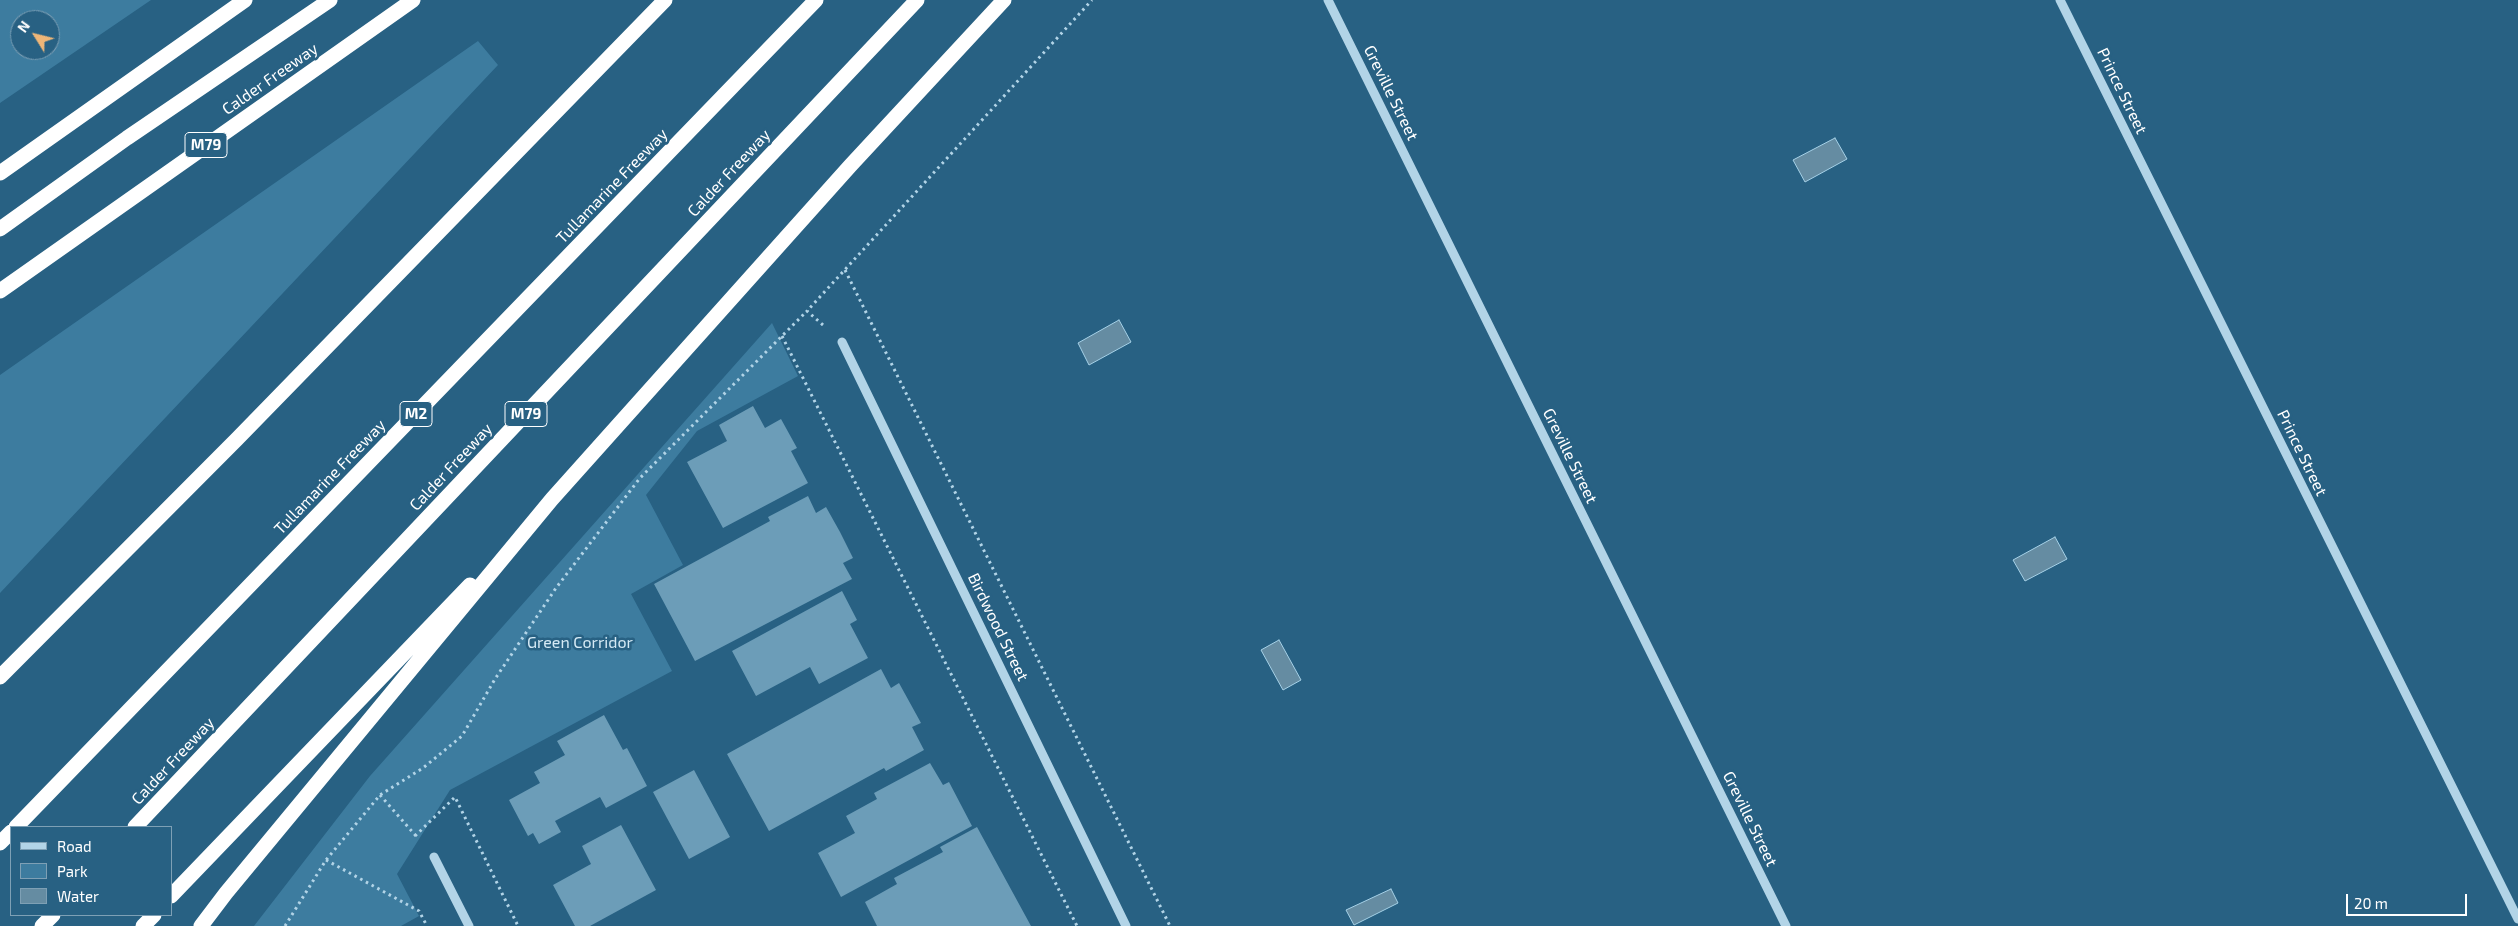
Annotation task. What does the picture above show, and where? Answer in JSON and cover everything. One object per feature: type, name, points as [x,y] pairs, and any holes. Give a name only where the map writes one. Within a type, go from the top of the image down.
[{"type":"highway","points":[[0,173],[245,0]]},
{"type":"highway","points":[[0,229],[127,138],[330,0]]},
{"type":"highway","name":"Calder Freeway","points":[[0,291],[413,0]]},
{"type":"highway","points":[[0,677],[230,446],[665,0]]},
{"type":"highway","name":"Tullamarine Freeway","points":[[17,826],[816,0]]},
{"type":"highway","name":"Calder Freeway","points":[[136,826],[917,0]]},
{"type":"highway","points":[[172,895],[552,499],[850,166],[1004,0]]},
{"type":"highway","points":[[201,926],[226,893],[552,499]]},
{"type":"highway","points":[[0,844],[10,833]]},
{"type":"highway","points":[[42,926],[52,916]]},
{"type":"highway","points":[[143,926],[153,916]]},
{"type":"street","name":"Greville Street","points":[[1328,0],[1786,926]]},
{"type":"street","name":"Prince Street","points":[[2060,0],[2518,919]]},
{"type":"street","name":"Birdwood Street","points":[[842,342],[1126,926]]},
{"type":"street","points":[[434,857],[469,926]]},
{"type":"path","points":[[285,926],[326,860],[380,795],[423,768],[462,736],[495,679],[556,588],[640,478],[807,311],[1092,0]]},
{"type":"path","points":[[845,270],[1170,926]]},
{"type":"path","points":[[807,311],[842,342]]},
{"type":"path","points":[[782,336],[1076,926]]},
{"type":"path","points":[[380,795],[434,857]]},
{"type":"path","points":[[415,836],[455,797],[518,926]]},
{"type":"path","points":[[326,860],[419,910],[427,926]]},
{"type":"green space","points":[[0,0],[151,0],[0,103]]},
{"type":"green space","points":[[478,41],[498,65],[0,593],[0,375]]},
{"type":"green space","name":"Green Corridor","points":[[772,323],[798,376],[697,431],[646,495],[683,565],[631,594],[672,671],[450,790],[397,874],[419,916],[401,926],[254,926],[370,776]]},
{"type":"water","points":[[1835,138],[1847,159],[1805,182],[1793,160]]},
{"type":"water","points":[[1119,320],[1131,342],[1089,365],[1078,343]]},
{"type":"water","points":[[2055,537],[2067,559],[2025,581],[2013,560]]},
{"type":"water","points":[[1279,640],[1301,680],[1283,690],[1261,650]]},
{"type":"water","points":[[1391,889],[1398,903],[1354,925],[1346,910]]},
{"type":"building","points":[[753,406],[765,428],[781,419],[797,448],[791,451],[808,483],[723,528],[687,462],[727,441],[719,425]]},
{"type":"building","points":[[808,496],[816,513],[826,507],[840,532],[853,558],[843,563],[852,579],[695,661],[654,584],[770,521],[768,517]]},
{"type":"building","points":[[842,591],[857,620],[850,624],[868,658],[819,684],[810,667],[756,696],[732,651]]},
{"type":"building","points":[[881,669],[891,688],[899,683],[921,723],[912,727],[924,750],[886,771],[884,768],[769,831],[727,754]]},
{"type":"building","points":[[604,715],[623,750],[627,748],[647,786],[606,808],[600,797],[555,821],[561,832],[539,844],[533,833],[528,836],[509,800],[540,783],[534,772],[565,755],[557,741]]},
{"type":"building","points":[[930,763],[943,785],[949,782],[972,826],[841,897],[818,853],[855,833],[846,816],[877,799],[874,793]]},
{"type":"building","points":[[694,770],[730,837],[689,859],[653,792]]},
{"type":"building","points":[[621,825],[656,890],[590,926],[575,926],[553,885],[591,864],[582,846]]},
{"type":"building","points":[[977,827],[1031,926],[877,926],[865,902],[897,884],[894,878],[943,852],[940,847]]}]
